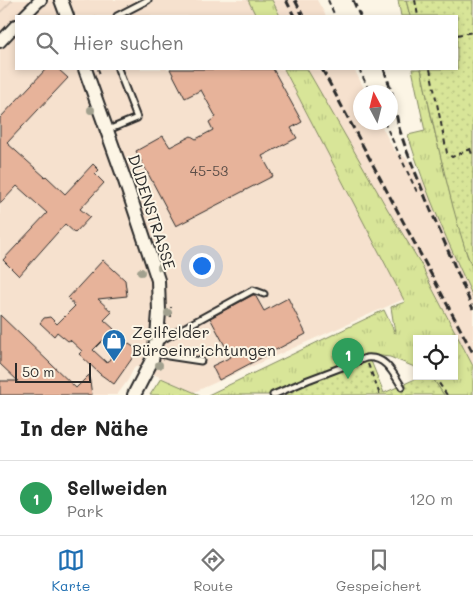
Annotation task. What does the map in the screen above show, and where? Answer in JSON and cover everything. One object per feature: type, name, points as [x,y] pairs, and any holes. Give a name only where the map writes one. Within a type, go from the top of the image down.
[{"type":"street","points":[[25,15],[41,0]]},
{"type":"street","points":[[61,0],[67,15]]},
{"type":"street","points":[[0,42],[15,26]]},
{"type":"street","name":"DUDENSTRASSE","points":[[85,70],[158,280],[160,312],[155,348],[152,360],[134,395]]},
{"type":"lane","points":[[119,15],[148,0]]},
{"type":"lane","points":[[107,131],[137,118],[118,70]]},
{"type":"lane","points":[[201,361],[168,356],[155,348],[253,290],[264,294]]},
{"type":"lane","points":[[273,395],[366,358],[383,361],[402,387]]},
{"type":"path","points":[[328,0],[335,15]]},
{"type":"path","points":[[415,0],[418,15]]},
{"type":"path","points":[[458,35],[473,32]]},
{"type":"path","points":[[359,70],[367,85]]},
{"type":"path","points":[[430,70],[447,153],[452,157],[472,149],[473,157]]},
{"type":"path","points":[[388,130],[417,192]]},
{"type":"path","points":[[366,358],[380,395]]},
{"type":"path","points":[[437,380],[447,395]]},
{"type":"shaded area","points":[[0,0],[248,0],[256,15],[15,15],[15,70],[285,70],[404,299],[194,392],[135,366],[117,395],[0,395]]},
{"type":"shaded area","points":[[0,0],[21,0],[0,22]]},
{"type":"shaded area","points":[[272,0],[317,0],[325,15],[280,15]]},
{"type":"shaded area","points":[[308,70],[355,70],[362,85],[353,85],[353,130],[384,130],[394,150],[406,158],[423,181],[473,297],[473,366],[421,264],[336,123]]},
{"type":"green space","points":[[248,0],[272,0],[280,15],[256,15]]},
{"type":"green space","points":[[398,0],[406,0],[410,15],[401,15]]},
{"type":"green space","points":[[406,0],[473,0],[473,269],[464,246],[453,207],[421,70],[458,70],[458,15],[410,15]]},
{"type":"green space","points":[[285,70],[308,70],[421,264],[457,335],[413,335],[413,366],[390,357],[365,354],[268,395],[208,395],[384,310],[395,333],[391,307],[405,302]]},
{"type":"green space","points":[[412,70],[421,70],[450,194],[467,255],[473,269],[473,297],[446,238],[408,135],[425,131]]},
{"type":"green space","points":[[458,337],[473,366],[473,395],[444,395],[434,380],[458,380]]},
{"type":"green space","points":[[371,361],[384,393],[413,380],[434,380],[444,395],[280,395],[310,382]]},
{"type":"green space","points":[[161,378],[200,395],[150,395]]},
{"type":"building","points":[[45,70],[59,70],[68,78],[7,143],[65,194],[93,164],[99,170],[95,174],[104,183],[80,209],[90,217],[75,233],[65,224],[19,276],[3,260],[47,213],[17,186],[0,204],[0,118]]},
{"type":"building","points":[[171,70],[274,70],[302,122],[291,128],[297,138],[262,156],[273,176],[176,226],[136,151],[163,136],[170,147],[191,136],[196,139],[213,130],[209,122],[216,117],[201,90],[185,98]]},
{"type":"building","points":[[103,260],[125,280],[127,296],[98,299],[112,312],[104,320],[114,329],[93,350],[107,363],[123,340],[138,350],[114,384],[100,374],[79,354],[82,351],[70,340],[68,341],[57,332],[54,336],[40,323],[44,318],[50,317],[57,324],[75,306],[68,298]]},
{"type":"building","points":[[255,295],[264,311],[288,298],[306,334],[219,380],[212,366],[231,357],[210,318]]},
{"type":"building","points":[[0,315],[76,388],[89,375],[92,395],[0,395],[0,381],[18,381],[0,364]]},
{"type":"railway","points":[[286,0],[294,15]]},
{"type":"railway","points":[[295,0],[302,15]]},
{"type":"railway","points":[[353,0],[360,15]]},
{"type":"railway","points":[[323,70],[473,353]]},
{"type":"railway","points":[[384,70],[406,149],[473,309]]},
{"type":"place","name":"Zeilfelder Büroeinrichtungen","points":[[114,362]]},
{"type":"place","name":"Sellweiden","points":[[348,379]]}]
